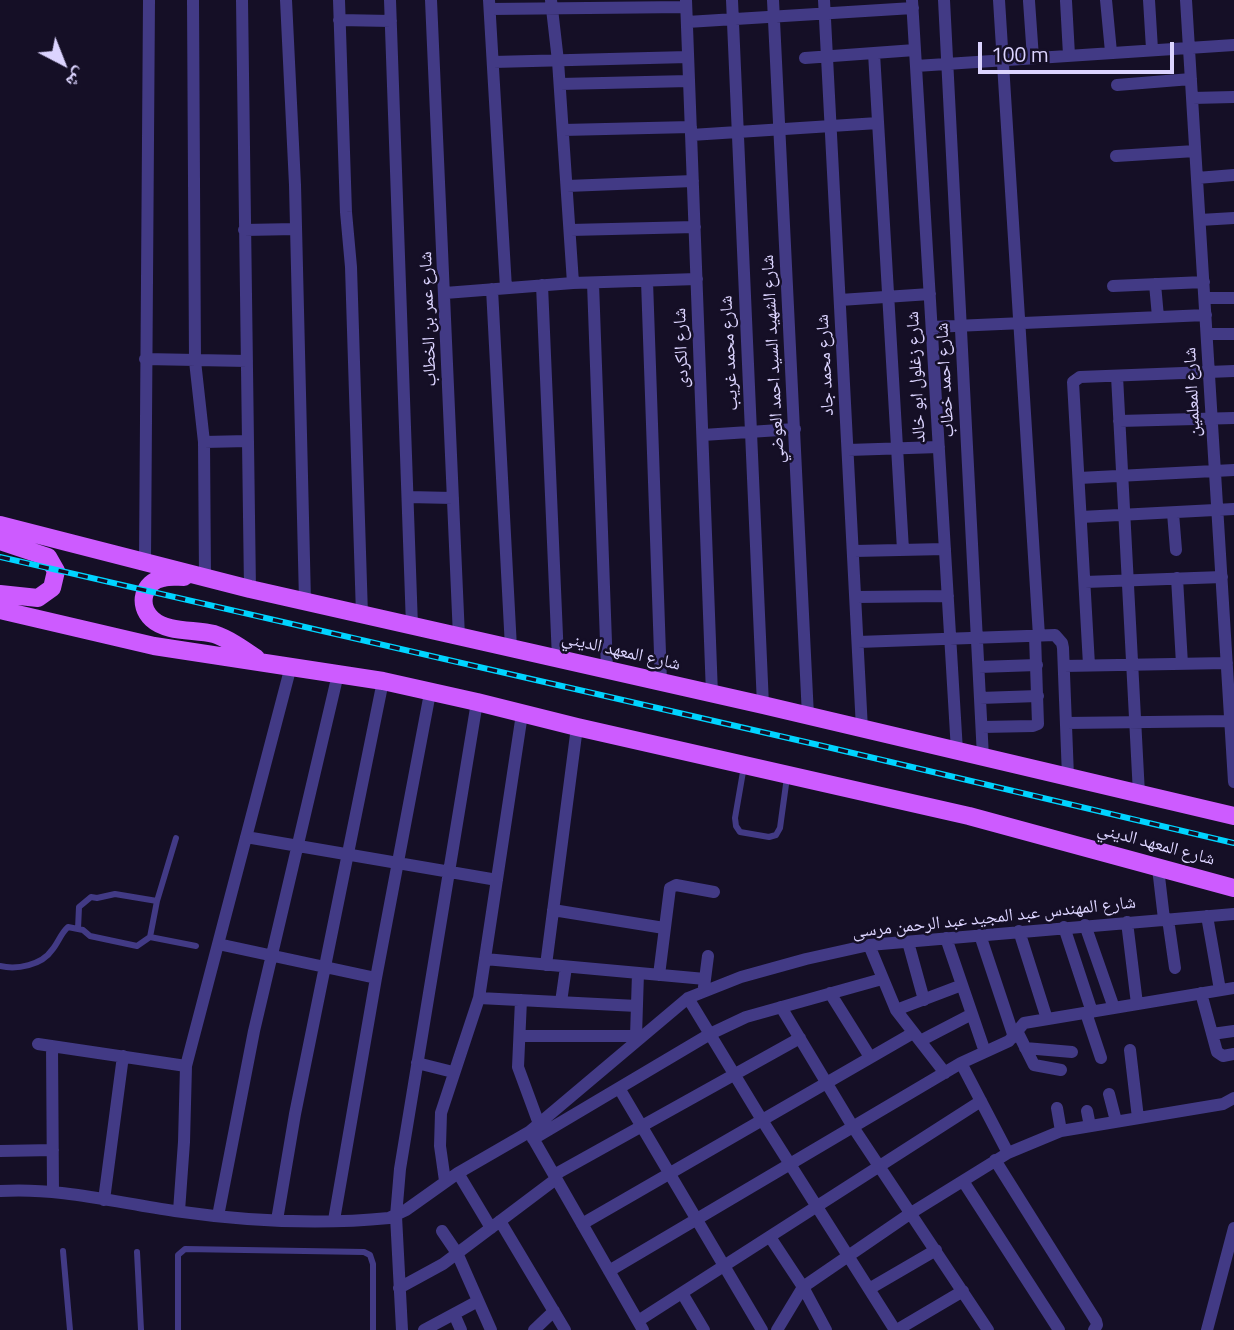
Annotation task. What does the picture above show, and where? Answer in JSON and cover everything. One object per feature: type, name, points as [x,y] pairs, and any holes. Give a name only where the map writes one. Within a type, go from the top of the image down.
[{"type":"main road","name":"شارع المعهد الديني","points":[[0,525],[250,589],[763,705],[1234,816]]},
{"type":"main road","points":[[0,541],[48,557],[56,571],[52,588],[38,598],[0,594]]},
{"type":"main road","points":[[205,577],[163,577],[153,581],[143,596],[148,614],[158,624],[213,634],[245,650],[259,661]]},
{"type":"main road","name":"شارع المعهد الديني","points":[[0,610],[154,646],[383,681],[477,702],[969,816],[1234,888]]},
{"type":"street","points":[[145,560],[149,0]]},
{"type":"street","points":[[193,0],[195,360],[204,442],[205,577]]},
{"type":"street","points":[[242,0],[250,589]]},
{"type":"street","points":[[286,0],[296,229],[305,601]]},
{"type":"street","points":[[338,0],[346,212],[351,267],[362,615]]},
{"type":"street","points":[[390,0],[412,626]]},
{"type":"street","name":"شارع عمر بن الخطاب","points":[[431,0],[459,637]]},
{"type":"street","name":"شارع محمد غريب","points":[[732,0],[763,705]]},
{"type":"street","name":"شارع الشهيد السيد احمد العوضي","points":[[773,0],[808,716]]},
{"type":"street","name":"شارع احمد خطاب","points":[[944,0],[984,757]]},
{"type":"street","points":[[982,727],[1035,725],[1039,721],[1037,636],[999,0]]},
{"type":"street","points":[[1106,0],[1111,52]]},
{"type":"street","points":[[1149,0],[1152,49]]},
{"type":"street","name":"شارع المعلمين","points":[[1186,0],[1215,470],[1230,631],[1227,663],[1232,702],[1234,782]]},
{"type":"street","points":[[1029,1],[1033,58]]},
{"type":"street","points":[[1066,1],[1069,55]]},
{"type":"street","points":[[506,288],[489,4],[686,4]]},
{"type":"street","points":[[551,4],[560,84],[573,283]]},
{"type":"street","name":"شارع الكردى","points":[[686,4],[712,694]]},
{"type":"street","points":[[687,22],[774,16],[825,7],[913,4]]},
{"type":"street","name":"شارع زغلول ابو خالد","points":[[913,4],[957,751]]},
{"type":"street","name":"شارع محمد جاد","points":[[825,7],[862,729]]},
{"type":"street","points":[[339,20],[391,21]]},
{"type":"street","points":[[916,66],[1234,45]]},
{"type":"street","points":[[805,58],[915,50]]},
{"type":"street","points":[[874,54],[903,550]]},
{"type":"street","points":[[493,62],[688,57]]},
{"type":"street","points":[[1117,86],[1191,79]]},
{"type":"street","points":[[560,84],[689,81]]},
{"type":"street","points":[[1192,98],[1234,97]]},
{"type":"street","points":[[563,130],[738,132],[878,123]]},
{"type":"street","points":[[1116,156],[1195,150]]},
{"type":"street","points":[[1197,178],[1234,175]]},
{"type":"street","points":[[567,186],[693,181]]},
{"type":"street","points":[[1200,220],[1234,218]]},
{"type":"street","points":[[570,230],[695,226]]},
{"type":"street","points":[[244,230],[296,229]]},
{"type":"street","points":[[445,293],[573,283],[697,279]]},
{"type":"street","points":[[647,281],[661,682]]},
{"type":"street","points":[[1113,286],[1204,282]]},
{"type":"street","points":[[593,283],[607,670]]},
{"type":"street","points":[[1155,284],[1158,317]]},
{"type":"street","points":[[542,285],[558,659]]},
{"type":"street","points":[[492,289],[511,648]]},
{"type":"street","points":[[840,300],[930,295]]},
{"type":"street","points":[[1205,298],[1234,298]]},
{"type":"street","points":[[932,327],[1206,315]]},
{"type":"street","points":[[1207,334],[1234,334]]},
{"type":"street","points":[[145,359],[247,361]]},
{"type":"street","points":[[1090,666],[1073,382],[1080,377],[1234,371]]},
{"type":"street","points":[[1117,376],[1139,794]]},
{"type":"street","points":[[1119,421],[1234,418]]},
{"type":"street","points":[[703,435],[795,429]]},
{"type":"street","points":[[204,442],[248,441]]},
{"type":"street","points":[[848,450],[939,447]]},
{"type":"street","points":[[1079,478],[1234,470]]},
{"type":"street","points":[[408,497],[453,498]]},
{"type":"street","points":[[1081,517],[1234,509]]},
{"type":"street","points":[[1173,513],[1176,550]]},
{"type":"street","points":[[854,551],[945,549]]},
{"type":"street","points":[[1085,582],[1177,578],[1226,571]]},
{"type":"street","points":[[1177,578],[1182,664]]},
{"type":"street","points":[[856,597],[948,596]]},
{"type":"street","points":[[858,642],[1055,635],[1063,648],[1068,778]]},
{"type":"street","points":[[1064,666],[1227,663]]},
{"type":"street","points":[[979,667],[1037,665]]},
{"type":"street","points":[[179,1212],[186,1066],[291,666]]},
{"type":"street","points":[[218,1216],[254,1031],[338,674]]},
{"type":"street","points":[[277,1220],[295,1114],[383,681]]},
{"type":"street","points":[[334,1220],[430,692]]},
{"type":"street","points":[[981,698],[1038,696]]},
{"type":"street","points":[[402,1330],[396,1216],[400,1169],[477,702]]},
{"type":"street","points":[[445,1181],[440,1146],[440,1113],[480,998],[522,714]]},
{"type":"street","points":[[1066,723],[1231,721]]},
{"type":"street","points":[[546,965],[577,727]]},
{"type":"street","points":[[246,837],[497,880]]},
{"type":"street","points":[[1158,868],[1175,968]]},
{"type":"street","points":[[659,975],[670,888],[676,886],[714,892]]},
{"type":"street","points":[[553,910],[664,928]]},
{"type":"street","name":"شارع المهندس عبد المجيد عبد الرحمن مرسى","points":[[0,1191],[53,1192],[179,1212],[277,1220],[380,1219],[396,1216],[445,1181],[534,1131],[639,1036],[704,986],[806,959],[869,946],[1234,914]]},
{"type":"street","points":[[1207,916],[1220,990]]},
{"type":"street","points":[[1127,922],[1137,1004]]},
{"type":"street","points":[[1085,925],[1114,1008]]},
{"type":"street","points":[[1064,927],[1101,1058]]},
{"type":"street","points":[[1019,931],[1047,1019]]},
{"type":"street","points":[[980,935],[1016,1034],[1034,1065],[1061,1070]]},
{"type":"street","points":[[946,938],[985,1052]]},
{"type":"street","points":[[908,942],[924,1000]]},
{"type":"street","points":[[218,944],[376,978]]},
{"type":"street","points":[[869,946],[896,1010],[945,1073]]},
{"type":"street","points":[[485,959],[659,975],[704,986],[708,956]]},
{"type":"street","points":[[561,1002],[566,967]]},
{"type":"street","points":[[520,1036],[639,1036],[638,973]]},
{"type":"street","points":[[534,1131],[619,1088],[710,1034],[746,1017],[882,979]]},
{"type":"street","points":[[896,1010],[962,985]]},
{"type":"street","points":[[609,1272],[961,1063],[1016,1034],[1024,1023],[1234,988]]},
{"type":"street","points":[[830,993],[870,1057]]},
{"type":"street","points":[[1200,993],[1217,1052],[1228,1055]]},
{"type":"street","points":[[480,998],[637,1006]]},
{"type":"street","points":[[688,998],[896,1330],[963,1292]]},
{"type":"street","points":[[521,1000],[518,1067],[534,1131],[555,1177],[640,1326],[682,1293],[981,1101]]},
{"type":"street","points":[[781,1007],[853,1127],[988,1330]]},
{"type":"street","points":[[582,1224],[870,1057],[972,1014]]},
{"type":"street","points":[[1212,1034],[1234,1031]]},
{"type":"street","points":[[400,1288],[426,1275],[457,1253],[555,1177],[800,1038]]},
{"type":"street","points":[[38,1044],[186,1066]]},
{"type":"street","points":[[52,1046],[53,1192]]},
{"type":"street","points":[[1026,1048],[1072,1052]]},
{"type":"street","points":[[1130,1050],[1138,1118]]},
{"type":"street","points":[[104,1200],[123,1056]]},
{"type":"street","points":[[417,1063],[453,1072]]},
{"type":"street","points":[[961,1063],[1008,1153]]},
{"type":"street","points":[[619,1088],[762,1330]]},
{"type":"street","points":[[1109,1094],[1116,1121]]},
{"type":"street","points":[[777,1330],[803,1287],[911,1213],[1008,1153],[1061,1130],[1223,1104],[1234,1098]]},
{"type":"street","points":[[1057,1108],[1061,1130]]},
{"type":"street","points":[[1087,1111],[1090,1126]]},
{"type":"street","points":[[0,1151],[53,1150]]},
{"type":"street","points":[[995,1160],[1096,1321],[1094,1330]]},
{"type":"street","points":[[458,1173],[565,1330]]},
{"type":"street","points":[[963,1181],[1059,1330]]},
{"type":"street","points":[[442,1231],[457,1253],[491,1330]]},
{"type":"street","points":[[770,1237],[803,1287],[826,1330]]},
{"type":"street","points":[[1207,1330],[1233,1237]]},
{"type":"street","points":[[869,1289],[936,1250]]},
{"type":"street","points":[[682,1293],[704,1330]]},
{"type":"street","points":[[424,1330],[478,1301]]},
{"type":"street","points":[[534,1330],[554,1311]]},
{"type":"street","points":[[454,1314],[461,1330]]},
{"type":"lane","points":[[745,764],[735,818],[740,832],[769,837],[776,835],[780,828],[787,774]]},
{"type":"lane","points":[[150,937],[156,901],[176,838]]},
{"type":"lane","points":[[78,929],[79,907],[91,897],[115,894],[156,901]]},
{"type":"lane","points":[[0,967],[24,966],[43,960],[66,928],[87,931],[90,936],[137,946],[150,937],[196,946]]},
{"type":"lane","points":[[177,1330],[177,1255],[185,1249],[364,1252],[372,1258],[373,1264],[373,1330]]},
{"type":"lane","points":[[63,1251],[70,1330]]},
{"type":"lane","points":[[137,1252],[141,1330]]},
{"type":"railway","points":[[0,557],[1234,843]]}]
